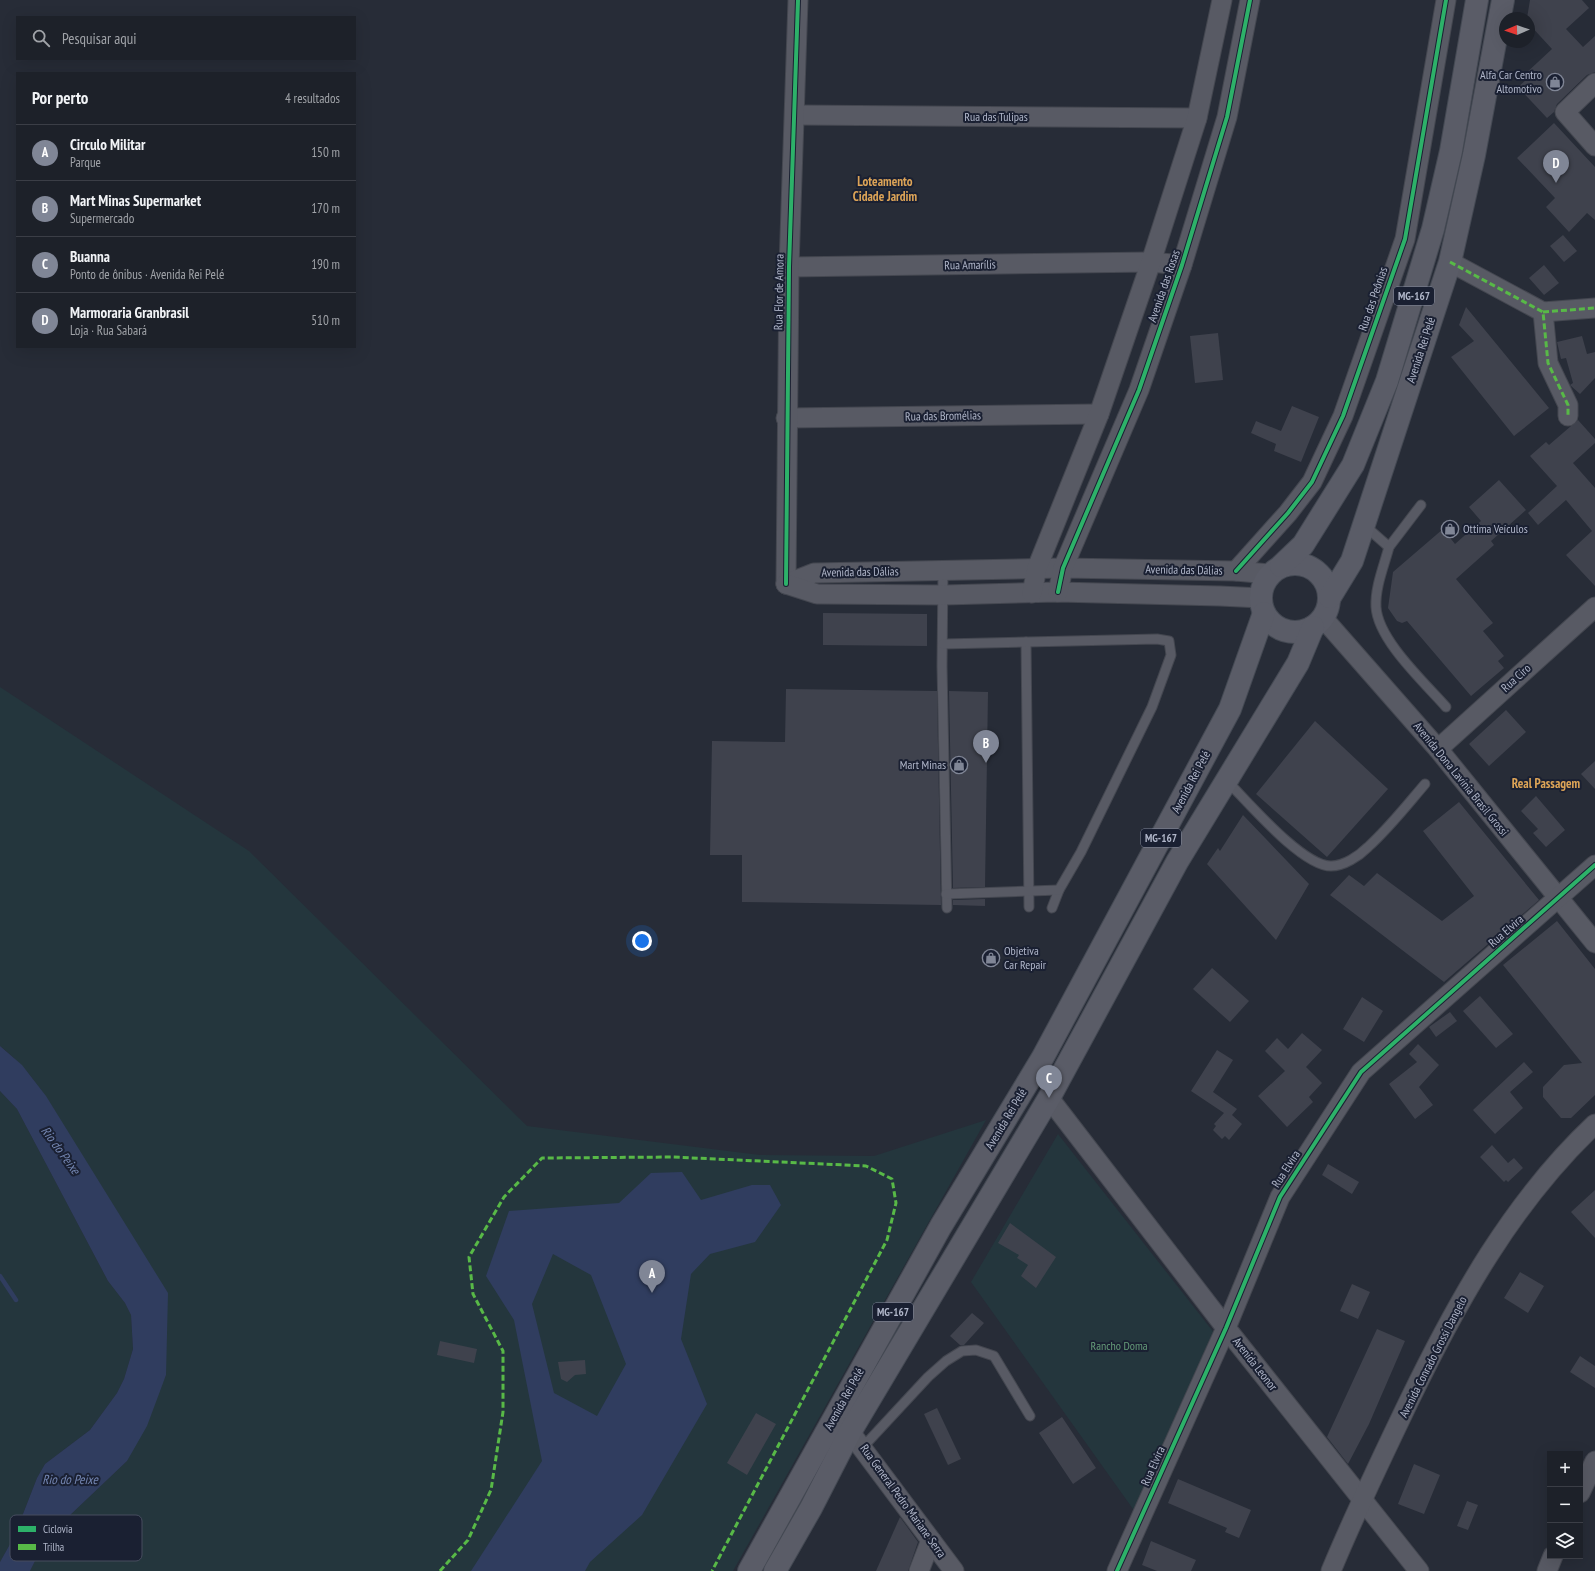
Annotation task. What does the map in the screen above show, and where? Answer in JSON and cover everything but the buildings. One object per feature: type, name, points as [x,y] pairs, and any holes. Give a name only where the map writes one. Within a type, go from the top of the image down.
[{"type":"main road","name":"Avenida Rei Pelé","points":[[1275,570],[1304,545],[1353,465],[1387,381],[1433,229],[1451,151],[1477,0]]},
{"type":"main road","name":"Avenida Rei Pelé","points":[[1330,597],[1352,561],[1450,262],[1474,155],[1503,0]]},
{"type":"main road","points":[[1292,563],[1303,564],[1314,568],[1325,581],[1330,597],[1329,604],[1318,623],[1299,632],[1285,631],[1270,621],[1262,606],[1262,585],[1275,570],[1292,563]]},
{"type":"main road","name":"Avenida Rei Pelé","points":[[749,1571],[938,1232],[1043,1057],[1212,744],[1230,709],[1262,606]]},
{"type":"main road","name":"Avenida Rei Pelé","points":[[775,1571],[811,1508],[857,1440],[1049,1098],[1177,862],[1298,663],[1318,623]]},
{"type":"street","name":"Rua Flor de Amora","points":[[786,584],[786,418],[789,267],[798,0]]},
{"type":"street","name":"Avenida das Rosas","points":[[1032,593],[1037,568],[1099,414],[1151,262],[1197,118],[1222,0]]},
{"type":"street","name":"Avenida das Rosas","points":[[1058,592],[1063,568],[1138,390],[1182,265],[1227,117],[1250,0]]},
{"type":"street","name":"Rua das Peônias","points":[[1236,571],[1288,514],[1312,482],[1343,416],[1404,239],[1446,0]]},
{"type":"street","points":[[1595,83],[1565,112],[1595,146]]},
{"type":"street","name":"Rua das Tulipas","points":[[795,115],[1197,118]]},
{"type":"street","name":"Rua Amarílis","points":[[789,267],[1151,262],[1182,265]]},
{"type":"street","points":[[1450,262],[1543,312],[1595,308]]},
{"type":"street","points":[[1543,312],[1548,363],[1568,405],[1568,416]]},
{"type":"street","name":"Rua das Bromélias","points":[[786,418],[1099,414]]},
{"type":"street","name":"Avenida das Dálias","points":[[786,584],[814,574],[1037,568],[1236,571],[1275,570]]},
{"type":"street","name":"Avenida das Dálias","points":[[786,584],[817,594],[1058,592],[1220,596],[1262,606]]},
{"type":"street","name":"Rua Ciro","points":[[1438,749],[1595,607]]},
{"type":"street","name":"Avenida Dona Lavínia Brasil Grossi","points":[[1318,623],[1438,749],[1595,943]]},
{"type":"street","name":"Rua Elvira","points":[[1117,1571],[1226,1328],[1280,1197],[1361,1072],[1595,865]]},
{"type":"street","name":"Avenida Leonor","points":[[1049,1098],[1226,1328],[1419,1571]]},
{"type":"street","name":"Avenida Conrado Grossi Dangelo","points":[[1331,1571],[1362,1498],[1445,1327],[1493,1247],[1534,1190],[1577,1141],[1595,1124]]},
{"type":"street","name":"Rua General Pedro Mariane Serra","points":[[857,1440],[954,1571]]},
{"type":"street","points":[[1583,1487],[1595,1460]]},
{"type":"street","points":[[919,1571],[931,1540]]},
{"type":"street","points":[[1547,1571],[1552,1559]]},
{"type":"lane","points":[[1420,505],[1389,547],[1377,593],[1376,607],[1378,624],[1388,639],[1446,707]]},
{"type":"lane","points":[[1364,525],[1389,547]]},
{"type":"lane","points":[[943,571],[946,908]]},
{"type":"lane","points":[[943,644],[1156,639],[1169,641],[1171,646],[1166,672],[1152,707],[1081,852],[1059,890],[1052,908]]},
{"type":"lane","points":[[1026,642],[1029,907]]},
{"type":"lane","points":[[1226,780],[1295,849],[1320,864],[1332,866],[1345,863],[1368,848],[1425,784]]},
{"type":"lane","points":[[946,894],[1059,890]]},
{"type":"lane","points":[[857,1440],[946,1361],[962,1352],[976,1350],[994,1356],[1030,1416]]},
{"type":"green space","points":[[0,687],[249,851],[527,1126],[760,1155],[874,1156],[986,1120],[733,1571],[30,1571],[35,1561],[142,1561],[142,1515],[70,1515],[127,1461],[166,1375],[66,1130],[45,1096],[29,1074],[0,1046]]},
{"type":"green space","points":[[0,1091],[17,1109],[108,1281],[125,1303],[131,1315],[133,1349],[124,1379],[117,1393],[90,1430],[45,1464],[37,1478],[23,1515],[10,1515],[10,1544],[0,1562]]},
{"type":"green space","name":"Rancho Doma","points":[[1058,1134],[1215,1334],[1138,1516],[971,1282]]},
{"type":"water","name":"Rio do Peixe","points":[[0,1046],[22,1065],[46,1096],[168,1293],[166,1375],[147,1426],[127,1461],[70,1515],[23,1515],[37,1478],[45,1464],[90,1430],[117,1393],[124,1379],[133,1349],[131,1315],[125,1303],[108,1281],[17,1109],[0,1091]]},
{"type":"water","points":[[682,1172],[701,1200],[752,1185],[770,1185],[781,1205],[755,1242],[710,1254],[691,1274],[681,1339],[707,1404],[642,1515],[590,1562],[585,1571],[471,1571],[542,1461],[514,1320],[486,1276],[509,1211],[619,1203],[651,1173]],"holes":[[[553,1254],[591,1275],[626,1364],[597,1416],[554,1393],[532,1304]]]},
{"type":"water","name":"Rio do Peixe","points":[[10,1544],[10,1561],[35,1561],[30,1571],[0,1571],[0,1562]]},
{"type":"waterway","points":[[0,1276],[16,1300]]},
{"type":"marked path","points":[[1450,262],[1543,312],[1548,363],[1568,405],[1568,416]]},
{"type":"marked path","points":[[1543,312],[1595,308]]},
{"type":"marked path","points":[[440,1571],[468,1540],[491,1490],[503,1412],[503,1351],[473,1294],[469,1257],[504,1197],[542,1158],[672,1157],[866,1166],[892,1179],[896,1203],[887,1240],[712,1571]]},
{"type":"cycle path","points":[[786,584],[789,267],[798,0]]},
{"type":"cycle path","points":[[1058,592],[1063,568],[1139,390],[1182,265],[1227,117],[1250,0]]},
{"type":"cycle path","points":[[1236,571],[1288,513],[1312,482],[1343,416],[1405,239],[1446,0]]},
{"type":"cycle path","points":[[1117,1571],[1226,1328],[1280,1197],[1361,1072],[1595,865]]},
{"type":"place","name":"Alfa Car Centro Altomotivo","points":[[1555,82]]},
{"type":"place","name":"Marmoraria Granbrasil","points":[[1556,183]]},
{"type":"place","name":"Ottima Veículos","points":[[1450,529]]},
{"type":"place","name":"Mart Minas Supermarket","points":[[986,763]]},
{"type":"place","name":"Mart Minas","points":[[959,765]]},
{"type":"place","name":"Objetiva Car Repair","points":[[991,958]]},
{"type":"place","name":"Buanna","points":[[1049,1098]]},
{"type":"place","name":"Circulo Militar","points":[[652,1293]]},
{"type":"district","name":"Loteamento Cidade Jardim","points":[[885,188]]},
{"type":"district","name":"Real Passagem","points":[[1546,783]]}]
